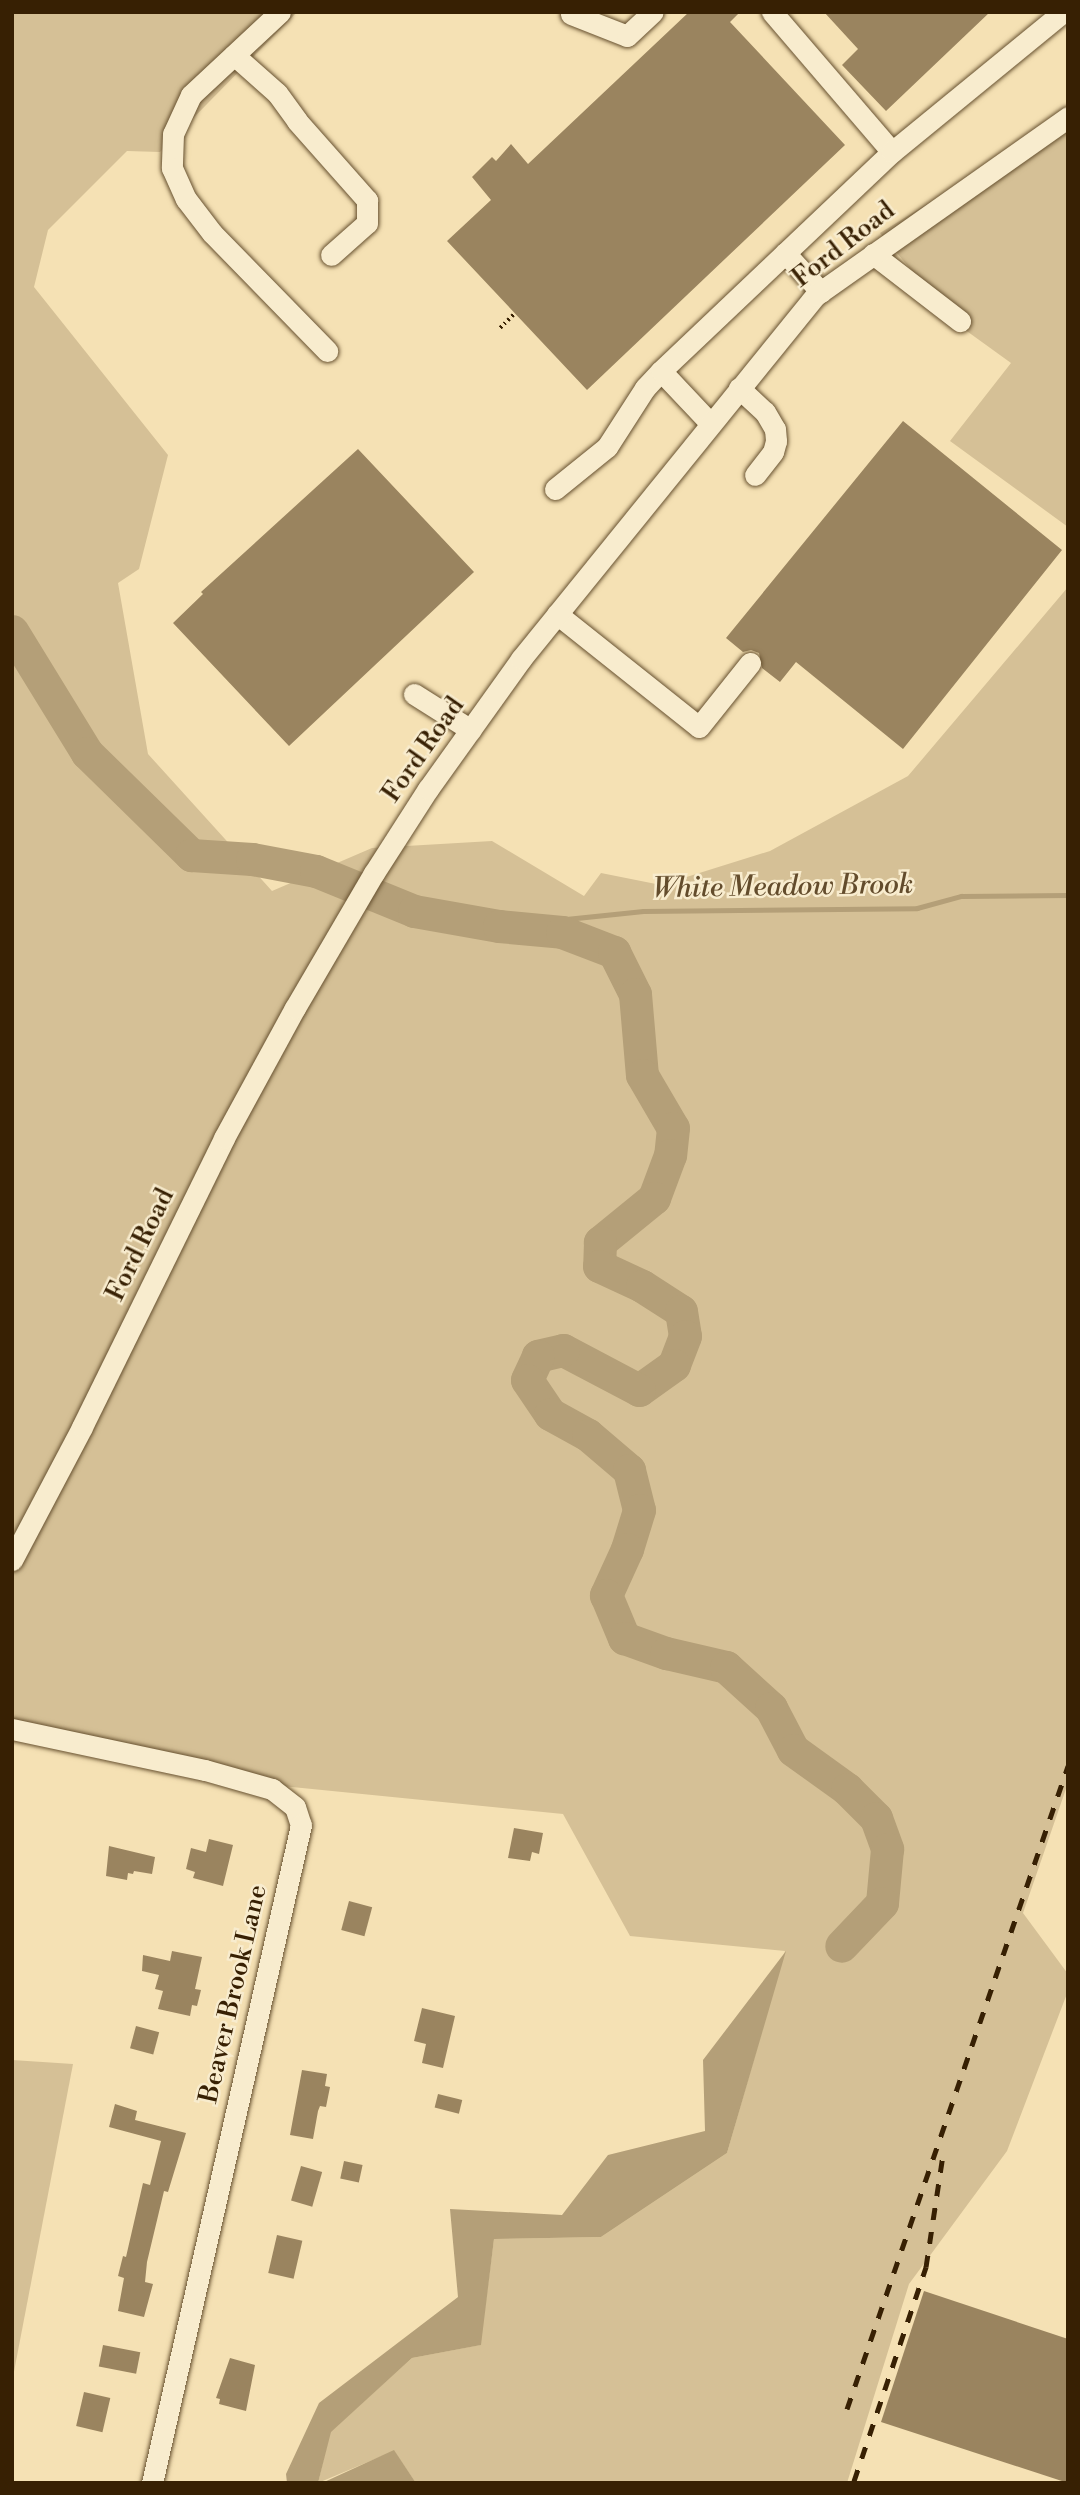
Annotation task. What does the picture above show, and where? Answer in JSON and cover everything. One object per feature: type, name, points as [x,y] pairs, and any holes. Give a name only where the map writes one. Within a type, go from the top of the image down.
[{"type":"street","points":[[280,12],[191,95],[173,134],[172,168],[186,199],[212,233],[327,351]]},
{"type":"street","points":[[570,14],[627,36],[653,12]]},
{"type":"street","points":[[772,12],[892,152]]},
{"type":"street","points":[[555,489],[607,447],[645,388],[661,370],[892,152],[1063,12]]},
{"type":"street","points":[[234,55],[277,93],[297,121],[367,200],[367,223],[331,255]]},
{"type":"street","name":"Ford Road","points":[[12,1560],[82,1427],[224,1138],[374,873],[471,730],[557,614],[710,423],[821,292],[1068,117]]},
{"type":"street","points":[[785,253],[821,292]]},
{"type":"street","points":[[873,254],[960,321]]},
{"type":"street","points":[[661,370],[710,423]]},
{"type":"street","points":[[739,388],[765,412],[775,429],[773,452],[755,475]]},
{"type":"street","points":[[557,614],[699,727],[750,663]]},
{"type":"street","points":[[414,694],[471,730]]},
{"type":"street","name":"Beaver Brook Lane","points":[[12,1729],[205,1770],[272,1789],[295,1807],[301,1825],[152,2483]]},
{"type":"path","points":[[500,328],[515,313]]},
{"type":"shaded area","points":[[12,12],[297,12],[160,152],[127,151],[48,230],[34,287],[168,455],[139,569],[118,583],[148,754],[272,891],[372,848],[492,841],[584,896],[601,873],[661,885],[770,851],[908,776],[1068,587],[1068,1783],[1023,1913],[1068,1974],[1068,1991],[1007,2151],[909,2284],[847,2483],[416,2483],[394,2451],[318,2483],[330,2432],[412,2358],[480,2345],[494,2239],[601,2237],[727,2153],[785,1951],[630,1936],[563,1814],[282,1786],[12,1720]]},
{"type":"shaded area","points":[[1064,120],[1068,126],[1068,527],[950,441],[1011,363],[957,324],[880,233]]},
{"type":"shaded area","points":[[786,1951],[727,2153],[601,2237],[494,2239],[481,2345],[412,2358],[331,2432],[318,2483],[287,2483],[286,2474],[319,2403],[458,2297],[450,2209],[562,2215],[608,2155],[705,2131],[703,2060]]},
{"type":"shaded area","points":[[12,2060],[73,2064],[12,2382]]},
{"type":"shaded area","points":[[394,2450],[416,2483],[322,2483]]},
{"type":"building","points":[[689,12],[740,12],[730,22],[845,145],[587,390],[447,241],[491,200],[472,177],[492,157],[496,161],[511,144],[528,164]]},
{"type":"building","points":[[824,12],[990,12],[886,111],[842,65],[858,49]]},
{"type":"building","points":[[903,421],[1062,550],[903,749],[796,662],[780,682],[762,668],[759,653],[751,650],[743,652],[726,638]]},
{"type":"building","points":[[358,449],[474,572],[289,746],[173,623],[203,594],[201,592]]},
{"type":"building","points":[[514,1828],[543,1833],[539,1854],[532,1852],[530,1861],[508,1858]]},
{"type":"building","points":[[209,1839],[233,1845],[223,1886],[193,1878],[195,1872],[186,1869],[191,1848],[206,1852]]},
{"type":"building","points":[[109,1846],[155,1857],[152,1874],[134,1871],[133,1874],[128,1873],[127,1880],[106,1876]]},
{"type":"building","points":[[349,1901],[372,1907],[364,1936],[341,1930]]},
{"type":"building","points":[[172,1951],[202,1957],[195,1989],[201,1990],[197,2006],[192,2005],[190,2016],[158,2009],[163,1991],[155,1989],[159,1975],[142,1971],[143,1955],[170,1961]]},
{"type":"building","points":[[422,2008],[455,2016],[443,2068],[422,2063],[426,2044],[414,2041]]},
{"type":"building","points":[[136,2026],[159,2032],[153,2054],[130,2048]]},
{"type":"building","points":[[302,2070],[327,2074],[325,2086],[330,2087],[326,2107],[320,2106],[318,2111],[313,2139],[290,2135]]},
{"type":"building","points":[[438,2094],[462,2100],[459,2114],[435,2108]]},
{"type":"building","points":[[115,2104],[137,2111],[135,2120],[186,2133],[168,2192],[164,2191],[147,2262],[145,2282],[153,2284],[144,2317],[118,2311],[124,2278],[118,2276],[123,2256],[126,2257],[143,2183],[150,2185],[161,2141],[109,2127]]},
{"type":"building","points":[[344,2161],[363,2165],[359,2183],[340,2179]]},
{"type":"building","points":[[301,2166],[322,2172],[312,2207],[291,2201]]},
{"type":"building","points":[[277,2235],[302,2241],[294,2279],[268,2273]]},
{"type":"building","points":[[924,2291],[1068,2339],[1068,2483],[881,2422]]},
{"type":"building","points":[[103,2345],[140,2352],[136,2374],[99,2367]]},
{"type":"building","points":[[230,2358],[255,2365],[246,2411],[219,2404],[220,2399],[216,2398]]},
{"type":"building","points":[[84,2392],[110,2398],[102,2432],[76,2426]]},
{"type":"waterway","points":[[12,631],[87,753],[191,855],[252,859],[316,871],[414,911],[499,926],[562,932],[614,952],[635,994],[642,1075],[673,1128],[670,1155],[654,1198],[600,1242],[599,1266],[642,1286],[681,1311],[685,1336],[674,1365],[639,1390],[563,1350],[538,1356],[527,1380],[550,1414],[588,1435],[629,1470],[639,1510],[627,1549],[606,1595],[624,1638],[666,1653],[726,1667],[771,1708],[793,1750],[847,1789],[876,1818],[887,1849],[882,1903],[841,1946]]},
{"type":"waterway","name":"White Meadow Brook","points":[[499,926],[643,911],[917,908],[961,896],[1068,895]]},
{"type":"railway","points":[[847,2409],[1068,1766]]},
{"type":"railway","points":[[854,2481],[926,2267],[943,2154]]}]
